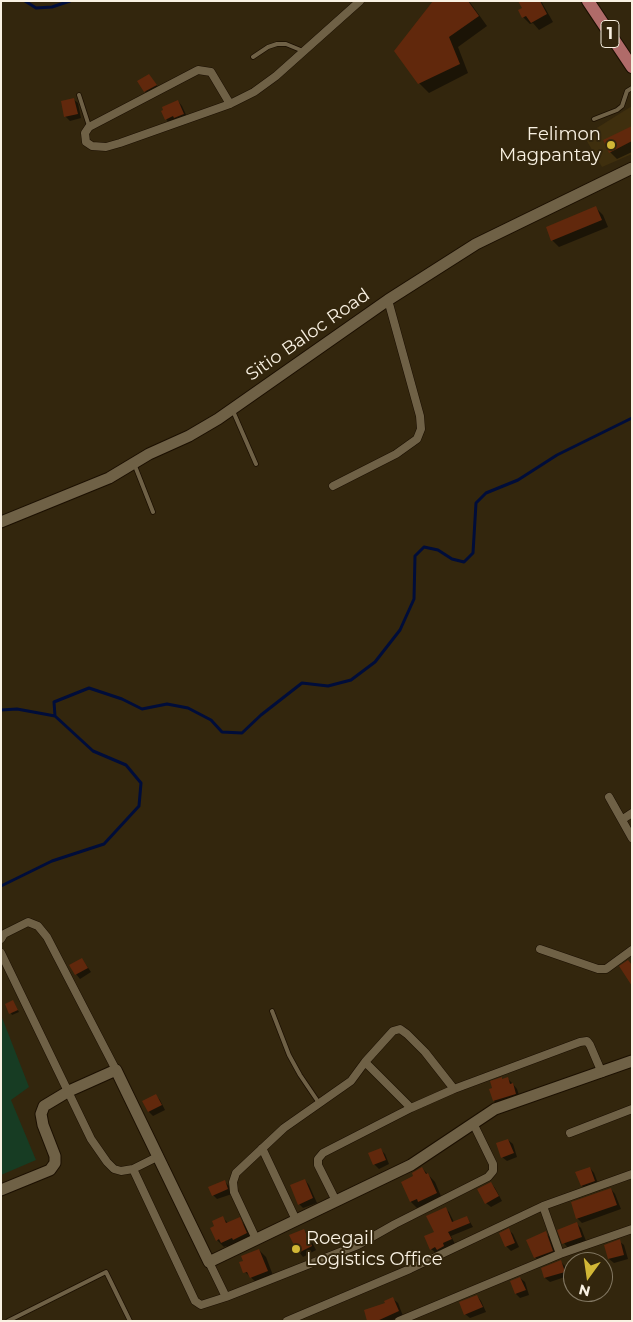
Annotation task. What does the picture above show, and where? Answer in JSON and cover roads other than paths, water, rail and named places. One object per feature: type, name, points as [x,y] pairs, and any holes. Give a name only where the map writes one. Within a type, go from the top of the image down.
[{"type":"main road","name":"1","points":[[588,1],[632,67]]},
{"type":"street","points":[[230,104],[211,72],[198,70],[89,127],[85,132],[86,142],[92,146],[106,147],[230,104],[254,92],[276,76],[360,1]]},
{"type":"street","name":"Sitio Baloc Road","points":[[1,522],[109,478],[134,463],[189,436],[232,409],[388,300],[476,244],[632,168]]},
{"type":"street","points":[[333,486],[396,454],[417,439],[421,429],[420,416],[388,300]]},
{"type":"street","points":[[609,797],[632,838]]},
{"type":"street","points":[[623,819],[632,813]]},
{"type":"street","points":[[1,939],[4,934],[28,922],[38,926],[47,937],[116,1070],[226,1298]]},
{"type":"street","points":[[540,949],[598,969],[606,969],[632,950]]},
{"type":"street","points":[[1,952],[91,1139],[107,1162],[121,1171],[133,1169],[158,1156]]},
{"type":"street","points":[[256,1239],[234,1192],[233,1182],[236,1173],[284,1128],[351,1081],[365,1062],[393,1031],[400,1030],[408,1034],[426,1052],[454,1089]]},
{"type":"street","points":[[336,1201],[318,1165],[318,1159],[323,1153],[411,1108],[454,1089],[580,1042],[586,1041],[590,1045],[602,1073]]},
{"type":"street","points":[[209,1262],[412,1165],[494,1108],[602,1073],[632,1061]]},
{"type":"street","points":[[365,1062],[411,1108]]},
{"type":"street","points":[[1,1190],[50,1170],[55,1164],[55,1156],[42,1125],[41,1114],[44,1106],[116,1070]]},
{"type":"street","points":[[570,1133],[632,1109]]},
{"type":"street","points":[[133,1169],[195,1302],[201,1305],[226,1298],[358,1246],[395,1224],[488,1177],[493,1171],[493,1164],[473,1122]]},
{"type":"street","points":[[262,1148],[296,1220]]},
{"type":"street","points":[[287,1321],[410,1269],[543,1206],[632,1174]]},
{"type":"street","points":[[543,1206],[560,1254]]},
{"type":"street","points":[[399,1321],[560,1254],[632,1229]]},
{"type":"lane","points":[[253,57],[268,47],[277,44],[286,44],[303,51]]},
{"type":"lane","points":[[594,119],[617,110],[622,106],[627,92],[632,88]]},
{"type":"lane","points":[[79,95],[89,127]]},
{"type":"lane","points":[[232,409],[256,464]]},
{"type":"lane","points":[[134,463],[153,512]]},
{"type":"lane","points":[[272,1011],[296,1068],[319,1103]]},
{"type":"lane","points":[[8,1321],[106,1272],[130,1321]]},
{"type":"waterway","points":[[25,1],[36,8],[52,7],[70,1]]},
{"type":"waterway","points":[[55,716],[54,702],[89,688],[122,699],[142,709],[167,704],[188,708],[211,720],[222,732],[242,733],[261,715],[302,683],[328,686],[351,680],[375,662],[400,630],[414,599],[415,556],[424,547],[438,550],[452,559],[464,562],[473,553],[476,503],[486,493],[518,480],[557,455],[632,418]]},
{"type":"waterway","points":[[1,710],[17,709],[55,716],[93,751],[126,765],[141,783],[139,806],[104,844],[52,861],[1,886]]},
{"type":"place","name":"Felimon Magpantay","points":[[611,145]]},
{"type":"place","name":"Roegail Logistics Office","points":[[296,1249]]}]
